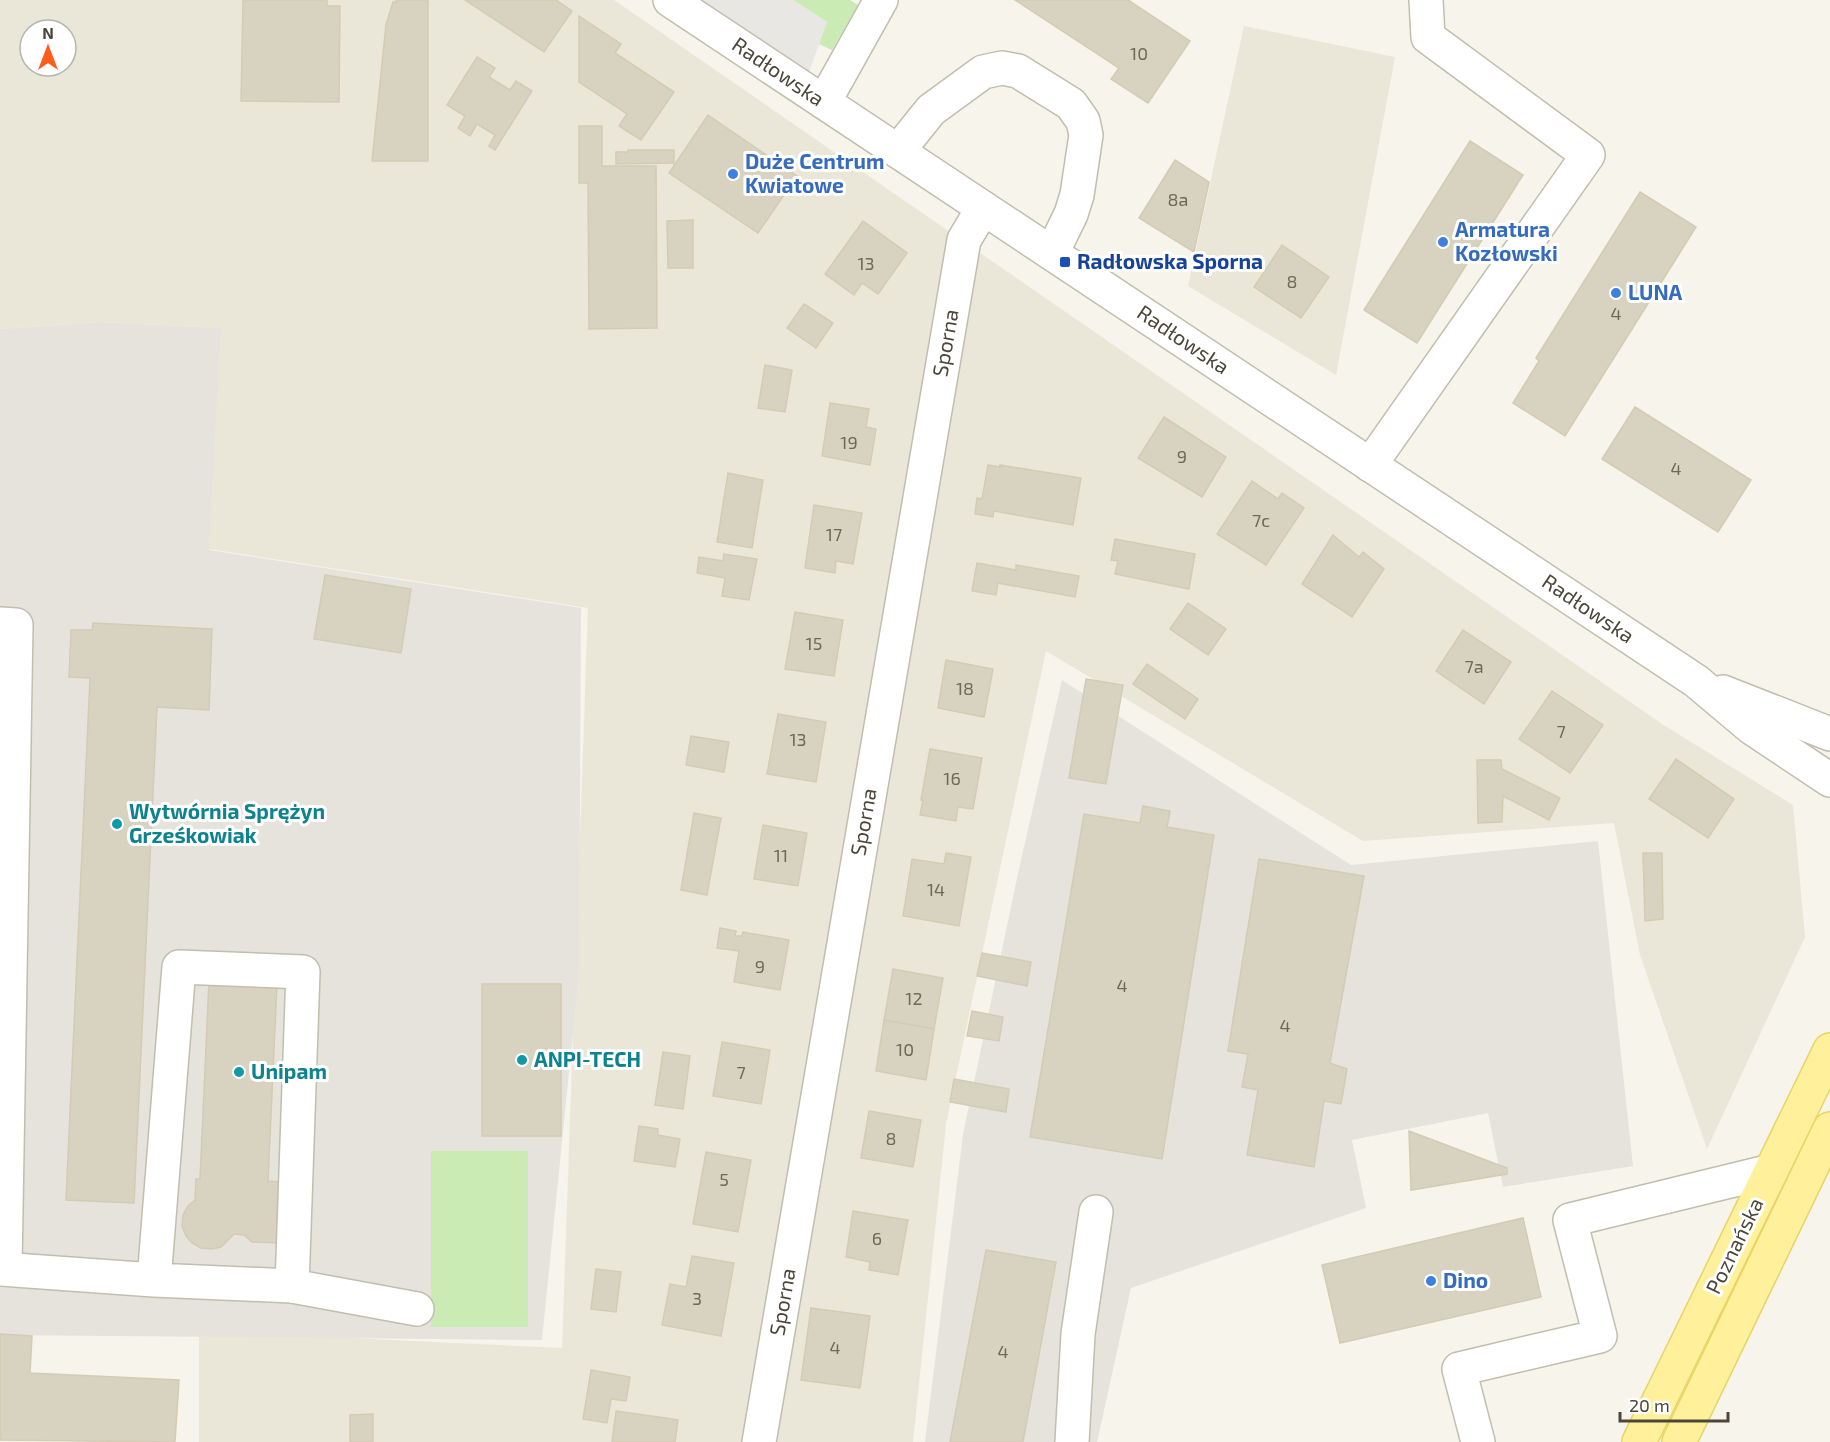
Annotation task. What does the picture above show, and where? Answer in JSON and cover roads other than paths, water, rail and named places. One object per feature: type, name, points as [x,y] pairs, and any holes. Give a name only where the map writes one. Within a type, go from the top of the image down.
[{"type":"main road","name":"Poznańska","points":[[1639,1442],[1830,1050]]},
{"type":"main road","name":"Poznańska","points":[[1679,1442],[1830,1129]]},
{"type":"street","name":"Radłowska","points":[[670,0],[1696,681]]},
{"type":"street","points":[[824,102],[881,0]]},
{"type":"street","points":[[1370,465],[1588,155],[1428,37],[1426,0]]},
{"type":"street","points":[[898,151],[931,110],[983,72],[1002,68],[1018,71],[1071,104],[1083,121],[1086,135],[1077,195],[1071,214],[1052,253]]},
{"type":"street","name":"Sporna","points":[[759,1442],[964,240],[983,208]]},
{"type":"street","points":[[0,624],[16,625],[3,1268],[154,1280],[292,1286],[417,1309]]},
{"type":"street","points":[[1696,681],[1830,734]]},
{"type":"street","points":[[1696,681],[1752,728],[1830,780]]},
{"type":"street","points":[[154,1280],[179,967],[303,972],[292,1286]]},
{"type":"street","points":[[1478,1442],[1460,1369],[1600,1336],[1570,1220],[1771,1171]]},
{"type":"street","points":[[1072,1442],[1078,1334],[1096,1212]]},
{"type":"place","name":"Duże Centrum Kwiatowe","points":[[733,174]]},
{"type":"place","name":"Armatura Kozłowski","points":[[1443,242]]},
{"type":"place","name":"Radłowska Sporna","points":[[1065,262]]},
{"type":"place","name":"LUNA","points":[[1616,293]]},
{"type":"place","name":"Wytwórnia Sprężyn Grześkowiak","points":[[117,824]]},
{"type":"place","name":"ANPI-TECH","points":[[522,1060]]},
{"type":"place","name":"Unipam","points":[[239,1072]]},
{"type":"place","name":"Dino","points":[[1431,1281]]}]
